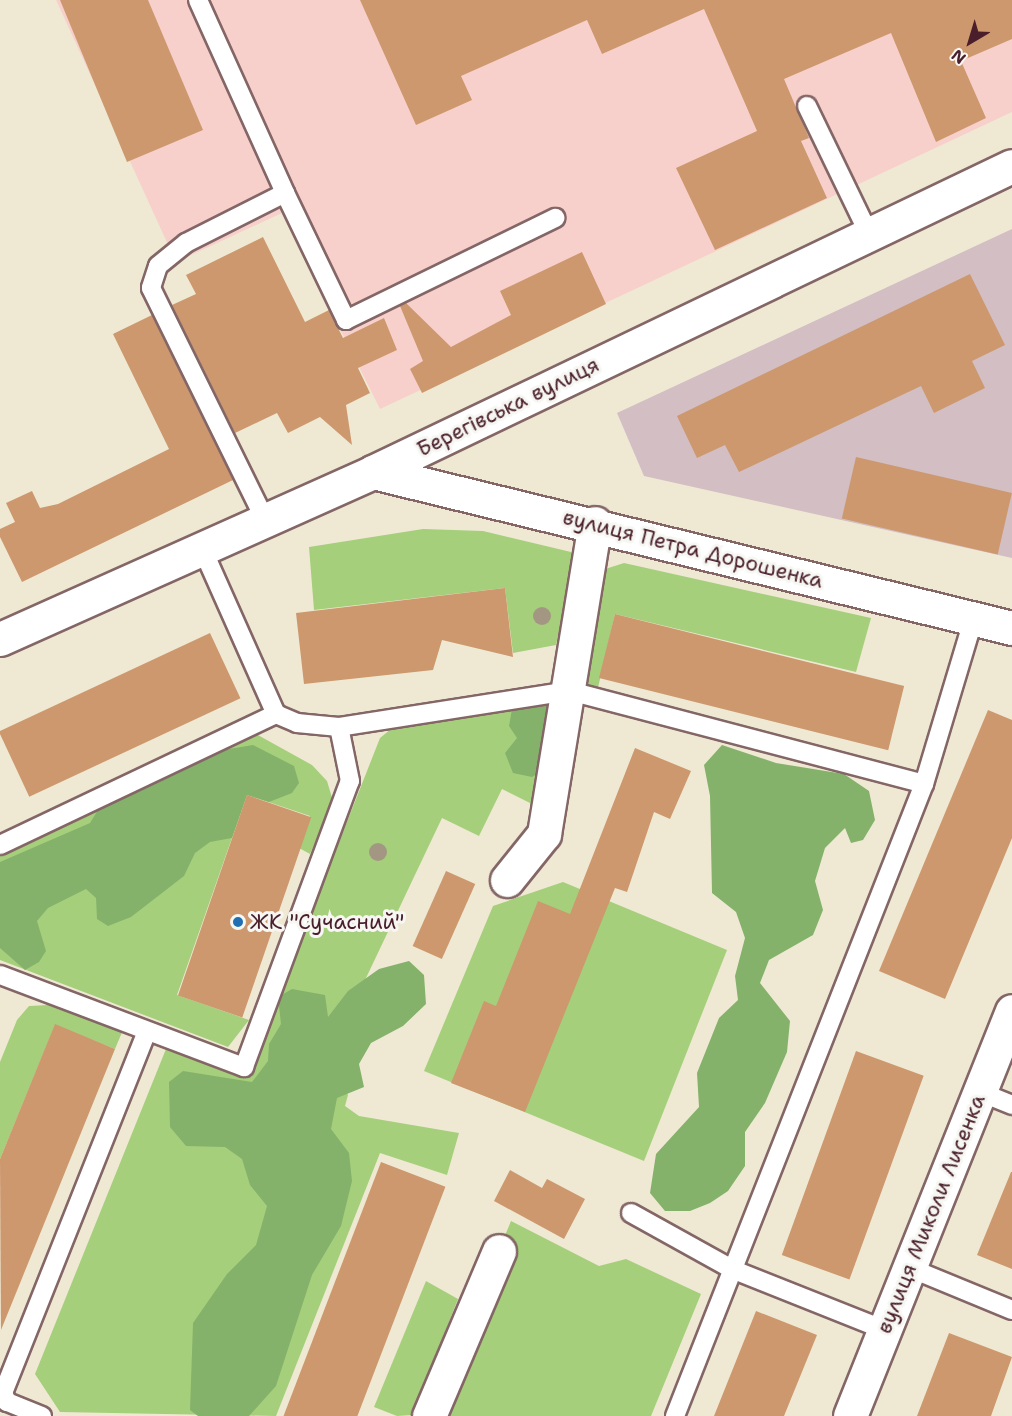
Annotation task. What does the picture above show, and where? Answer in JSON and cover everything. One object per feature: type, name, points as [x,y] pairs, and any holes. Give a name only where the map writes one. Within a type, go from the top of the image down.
[{"type":"street","name":"Берегівська вулиця","points":[[0,639],[373,472],[1012,166]]},
{"type":"street","name":"вулиця Петра Дорошенка","points":[[373,472],[594,523],[973,621],[1012,628]]},
{"type":"street","points":[[507,880],[544,834],[570,691],[594,523]]},
{"type":"street","name":"вулиця Миколи Лисенка","points":[[850,1416],[1012,1011]]},
{"type":"street","points":[[429,1416],[499,1251]]},
{"type":"lane","points":[[198,0],[285,193],[346,320],[555,218]]},
{"type":"lane","points":[[807,106],[869,234]]},
{"type":"lane","points":[[265,520],[151,288],[152,277],[186,243],[285,193]]},
{"type":"lane","points":[[202,548],[276,714],[297,723],[339,727],[570,691],[924,784]]},
{"type":"lane","points":[[675,1416],[924,784],[973,621]]},
{"type":"lane","points":[[0,845],[276,714]]},
{"type":"lane","points":[[0,975],[244,1067],[350,782],[339,727]]},
{"type":"lane","points":[[42,1416],[7,1402],[3,1393],[147,1032]]},
{"type":"lane","points":[[980,1092],[1012,1105]]},
{"type":"lane","points":[[631,1213],[734,1270],[885,1330]]},
{"type":"lane","points":[[910,1268],[1012,1310]]},
{"type":"shaded area","points":[[56,0],[1012,0],[1012,112],[380,409],[282,213],[176,262]]},
{"type":"shaded area","points":[[1012,229],[1012,558],[644,476],[617,413]]},
{"type":"green space","points":[[423,529],[483,531],[571,552],[575,558],[556,645],[513,653],[505,588],[314,610],[309,547]]},
{"type":"green space","points":[[624,563],[871,618],[856,672],[615,614],[594,705],[574,700],[599,571]]},
{"type":"green space","points":[[561,683],[540,808],[502,789],[479,836],[442,818],[329,1056],[348,1095],[345,1106],[359,1116],[459,1133],[447,1175],[380,1153],[276,1416],[60,1412],[35,1374],[166,1049],[247,1076],[380,738],[391,729],[520,707],[527,686]]},
{"type":"green space","points":[[524,694],[547,705],[555,725],[549,766],[532,777],[513,773],[505,753],[517,738],[509,726],[512,709]]},
{"type":"green space","points":[[256,734],[312,765],[327,781],[333,801],[310,854],[299,848],[310,816],[247,795],[177,995],[249,1020],[228,1047],[0,960],[0,851]]},
{"type":"green space","points":[[253,745],[294,766],[299,783],[292,793],[269,802],[247,795],[232,838],[210,842],[195,853],[184,876],[131,917],[108,926],[97,919],[96,898],[86,889],[48,908],[37,921],[46,951],[39,962],[25,970],[0,948],[0,862],[90,823],[101,805],[223,750]]},
{"type":"green space","points":[[722,745],[776,763],[844,774],[869,791],[875,820],[863,840],[851,843],[845,828],[825,848],[815,881],[823,910],[813,935],[769,960],[760,983],[790,1021],[787,1052],[765,1103],[745,1132],[745,1166],[728,1191],[710,1203],[690,1211],[665,1211],[650,1193],[656,1154],[699,1107],[697,1073],[719,1018],[738,1000],[735,976],[745,938],[736,912],[712,893],[710,796],[704,765]]},
{"type":"green space","points":[[563,882],[727,950],[644,1161],[424,1071],[493,906]]},
{"type":"green space","points":[[409,961],[424,975],[426,1004],[403,1026],[371,1043],[359,1064],[364,1087],[337,1098],[331,1129],[349,1153],[352,1181],[341,1226],[312,1275],[276,1386],[249,1416],[198,1416],[190,1410],[193,1323],[227,1274],[256,1245],[267,1206],[250,1185],[242,1159],[225,1147],[186,1146],[170,1127],[169,1082],[183,1071],[252,1082],[268,1061],[269,1044],[281,1024],[278,997],[292,989],[325,995],[328,1017],[348,991],[379,969]]},
{"type":"green space","points":[[48,1005],[123,1030],[115,1049],[55,1025],[0,1159],[0,1062],[17,1020],[29,1006]]},
{"type":"green space","points":[[511,1221],[599,1266],[626,1259],[701,1294],[651,1416],[429,1416]]},
{"type":"green space","points":[[426,1281],[458,1299],[412,1415],[397,1416],[374,1407]]},
{"type":"building","points":[[60,0],[148,0],[203,130],[127,162]]},
{"type":"building","points":[[360,0],[1012,0],[1012,39],[961,61],[986,118],[936,142],[891,33],[784,79],[809,138],[801,141],[827,198],[715,250],[676,168],[757,131],[704,9],[602,54],[587,20],[461,76],[472,100],[416,125]]},
{"type":"building","points":[[263,237],[305,322],[329,310],[343,338],[384,318],[397,350],[358,368],[370,393],[346,405],[352,445],[320,417],[288,433],[277,413],[235,433],[172,305],[196,294],[186,275]]},
{"type":"building","points":[[582,252],[606,304],[422,393],[410,369],[423,361],[400,306],[406,303],[451,347],[511,315],[500,291]]},
{"type":"building","points":[[970,274],[1005,345],[972,361],[985,388],[934,413],[921,386],[739,472],[725,445],[697,458],[677,416]]},
{"type":"building","points":[[152,315],[233,480],[22,582],[0,537],[0,529],[15,522],[6,503],[32,491],[40,508],[58,504],[169,449],[113,334]]},
{"type":"building","points":[[856,457],[1012,493],[998,554],[842,518]]},
{"type":"building","points":[[505,588],[513,657],[442,640],[433,670],[304,684],[296,613]]},
{"type":"building","points":[[615,614],[904,686],[888,750],[599,678]]},
{"type":"building","points":[[210,633],[240,698],[29,797],[0,731]]},
{"type":"building","points":[[988,710],[1012,720],[1012,838],[945,999],[879,971]]},
{"type":"building","points":[[635,748],[691,771],[670,819],[654,812],[627,892],[615,888],[525,1112],[451,1083],[484,1001],[496,1006],[538,901],[570,914]]},
{"type":"building","name":"ЖК \"Сучасний\"","points":[[247,795],[311,817],[242,1018],[178,995]]},
{"type":"building","points":[[446,871],[475,884],[442,959],[413,946]]},
{"type":"building","points":[[55,1024],[115,1049],[1,1330],[0,1159]]},
{"type":"building","points":[[856,1051],[924,1076],[849,1280],[782,1255]]},
{"type":"building","points":[[381,1162],[445,1187],[357,1416],[284,1416]]},
{"type":"building","points":[[510,1170],[542,1188],[547,1179],[585,1199],[564,1239],[494,1201]]},
{"type":"building","points":[[1012,1172],[1012,1269],[977,1255]]},
{"type":"building","points":[[756,1311],[817,1335],[784,1416],[714,1416]]},
{"type":"building","points":[[949,1333],[1012,1357],[991,1416],[917,1416]]},
{"type":"place","name":"ЖК \"Сучасний\"","points":[[238,922]]}]
